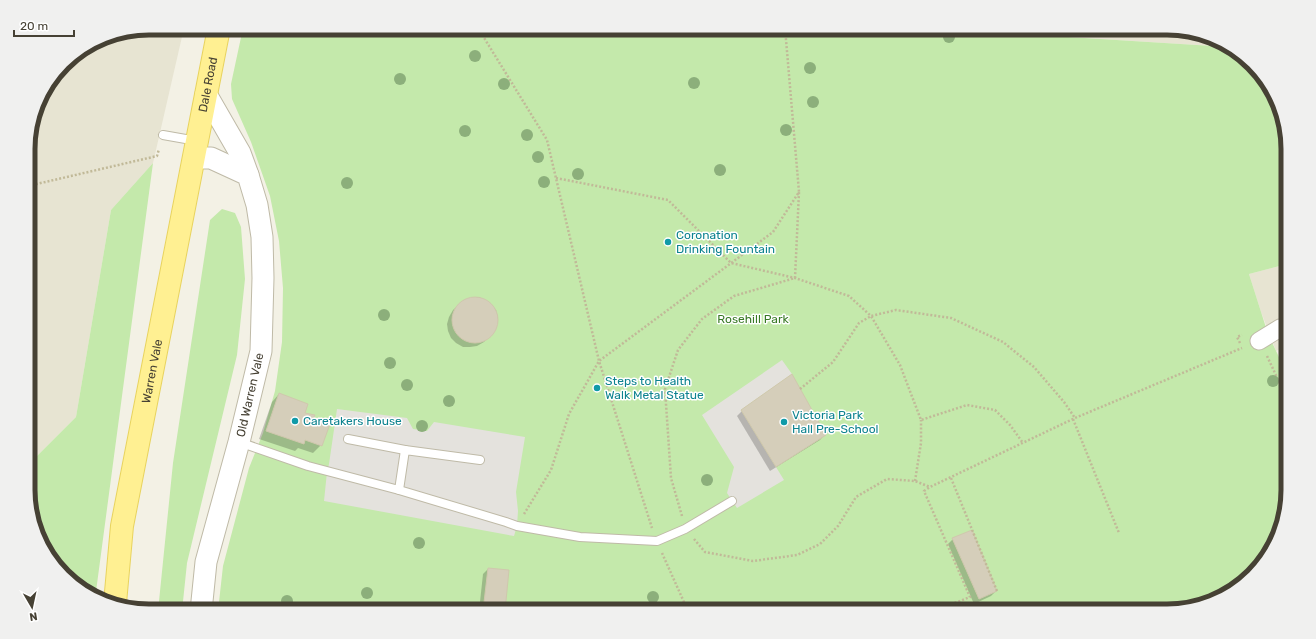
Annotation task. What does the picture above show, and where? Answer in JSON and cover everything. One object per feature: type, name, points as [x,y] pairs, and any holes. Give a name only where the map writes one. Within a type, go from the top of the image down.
[{"type":"main road","name":"Dale Road","points":[[196,150],[218,35]]},
{"type":"main road","name":"Warren Vale","points":[[115,599],[122,526],[196,150]]},
{"type":"street","name":"Old Warren Vale","points":[[202,604],[206,562],[239,442],[261,351],[263,278],[262,237],[257,205],[248,175],[240,153],[206,94]]},
{"type":"street","points":[[196,150],[248,175]]},
{"type":"street","points":[[1259,341],[1281,328]]},
{"type":"lane","points":[[163,135],[196,150]]},
{"type":"lane","points":[[348,439],[406,450],[480,460]]},
{"type":"lane","points":[[239,442],[308,466],[399,490],[517,526],[580,537],[657,542],[732,501]]},
{"type":"lane","points":[[399,490],[406,450]]},
{"type":"path","points":[[482,35],[547,140],[599,361],[657,542],[685,604]]},
{"type":"path","points":[[785,35],[799,192],[795,278]]},
{"type":"path","points":[[35,184],[157,156],[163,135]]},
{"type":"path","points":[[556,178],[668,200],[731,264],[795,278],[849,296],[871,316],[900,365],[921,420],[921,443],[915,481]]},
{"type":"path","points":[[517,526],[551,470],[569,414],[599,361],[773,232],[799,192]]},
{"type":"path","points":[[795,278],[734,296],[702,319],[678,350],[665,389],[671,478],[685,528],[705,552],[753,561],[797,555],[820,544],[838,526],[856,497],[887,479],[915,481],[930,487]]},
{"type":"path","points":[[800,389],[833,362],[859,323],[871,316],[896,310],[951,318],[1002,342],[1034,367],[1064,402],[1074,418],[1119,532]]},
{"type":"path","points":[[1259,341],[1281,386]]},
{"type":"path","points":[[952,604],[970,597],[924,491],[1074,418],[1243,348],[1246,354]]},
{"type":"path","points":[[921,420],[967,405],[995,410],[1010,425],[1023,443]]},
{"type":"path","points":[[951,478],[997,591]]},
{"type":"shaded area","points":[[141,35],[182,35],[153,163],[111,210],[76,417],[35,458],[35,141],[39,119],[50,92],[68,68],[92,50],[127,37]]},
{"type":"shaded area","points":[[1167,35],[1189,37],[1216,46],[1052,36]]},
{"type":"shaded area","points":[[1281,266],[1281,348],[1276,351],[1261,312],[1249,274]]},
{"type":"shaded area","points":[[782,360],[792,374],[741,410],[784,480],[737,508],[727,493],[734,467],[702,415]]},
{"type":"shaded area","points":[[337,409],[407,418],[413,429],[427,431],[434,422],[525,437],[516,492],[518,511],[517,526],[514,536],[324,501]]},
{"type":"green space","name":"Rosehill Park","points":[[242,35],[1052,35],[1216,46],[1224,50],[1248,68],[1266,92],[1277,119],[1280,134],[1281,266],[1249,274],[1268,334],[1281,361],[1281,498],[1277,520],[1272,534],[1266,547],[1248,571],[1224,589],[1204,598],[1175,604],[219,604],[223,566],[249,468],[263,433],[275,391],[282,342],[283,288],[279,241],[270,196],[251,142],[232,99],[231,84]]},
{"type":"green space","points":[[153,163],[96,591],[68,571],[50,547],[44,534],[36,505],[35,458],[76,417],[111,210]]},
{"type":"green space","points":[[222,209],[235,213],[241,227],[245,279],[237,355],[187,563],[183,604],[159,604],[173,463],[210,220]]},
{"type":"building","points":[[470,297],[480,297],[488,301],[494,307],[498,315],[498,325],[494,333],[488,339],[480,343],[470,343],[462,339],[456,333],[452,325],[452,315],[456,307],[462,301]]},
{"type":"building","name":"Victoria Park Hall Pre-School","points":[[792,374],[826,435],[776,467],[741,410]]},
{"type":"building","name":"Caretakers House","points":[[279,393],[308,404],[305,413],[315,415],[313,419],[330,424],[322,446],[305,440],[304,444],[266,431]]},
{"type":"building","points":[[972,530],[997,591],[979,599],[952,538]]},
{"type":"building","points":[[488,568],[509,570],[506,604],[484,604]]},
{"type":"place","name":"Coronation Drinking Fountain","points":[[668,242]]},
{"type":"place","name":"Steps to Health Walk Metal Statue","points":[[597,388]]},
{"type":"place","name":"Caretakers House","points":[[295,421]]},
{"type":"place","name":"Victoria Park Hall Pre-School","points":[[784,422]]}]
